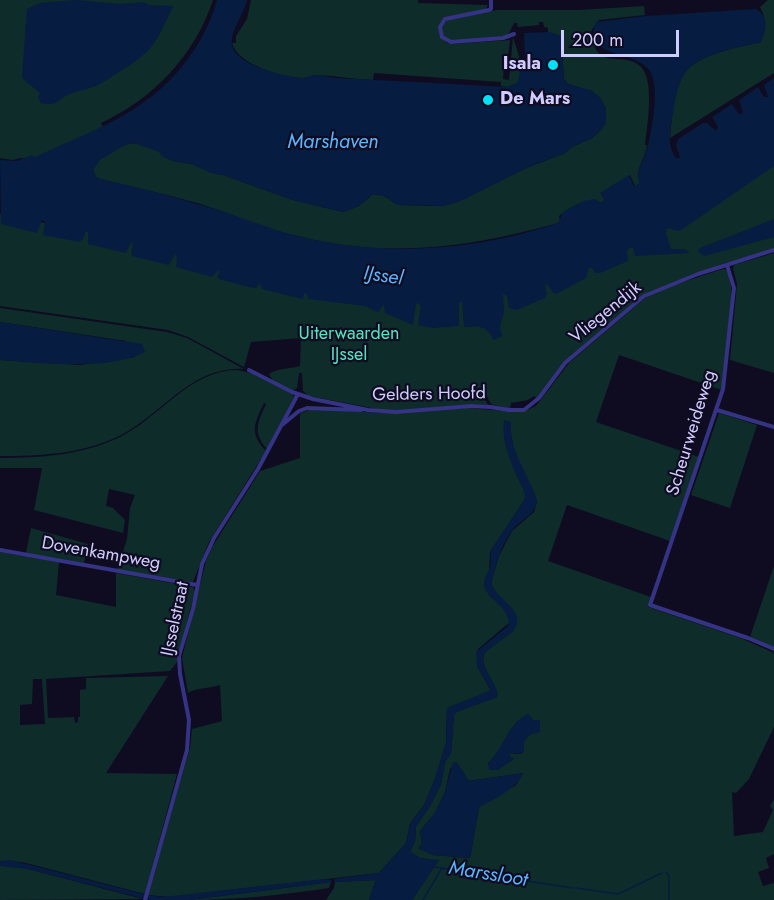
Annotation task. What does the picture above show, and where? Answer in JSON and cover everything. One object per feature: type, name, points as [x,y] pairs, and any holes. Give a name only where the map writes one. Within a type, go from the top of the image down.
[{"type":"street","points":[[491,0],[491,9],[486,12],[451,16],[445,19],[440,27],[442,37],[451,42],[503,38],[514,34]]},
{"type":"street","name":"Vliegendijk","points":[[509,411],[524,410],[532,405],[565,363],[644,296],[660,288],[774,250]]},
{"type":"street","name":"Scheurweideweg","points":[[727,265],[732,279],[733,296],[726,377],[717,410],[650,605],[774,649]]},
{"type":"street","name":"Gelders Hoofd","points":[[249,370],[298,394],[368,410],[396,412],[491,406],[509,411]]},
{"type":"street","name":"IJsselstraat","points":[[145,900],[187,750],[189,720],[179,656],[193,609],[205,554],[258,469],[298,394]]},
{"type":"street","name":"IJsselstraat","points":[[278,429],[291,416],[307,408],[368,410]]},
{"type":"street","points":[[717,410],[774,427]]},
{"type":"street","name":"Dovenkampweg","points":[[0,550],[197,585]]},
{"type":"green space","points":[[0,0],[213,0],[195,39],[170,73],[138,101],[101,123],[115,150],[128,143],[138,144],[158,151],[173,161],[192,164],[293,200],[343,212],[359,206],[373,194],[384,196],[398,205],[443,206],[460,201],[524,169],[565,153],[572,147],[592,138],[606,122],[606,109],[601,99],[592,91],[568,84],[564,79],[561,36],[548,32],[543,22],[539,22],[539,25],[518,27],[517,23],[514,23],[509,33],[504,36],[452,41],[445,37],[442,31],[442,26],[448,19],[497,10],[579,10],[644,6],[645,15],[599,20],[591,31],[598,52],[604,57],[634,62],[641,67],[648,83],[649,104],[645,145],[647,145],[638,172],[640,182],[638,186],[635,186],[630,175],[603,203],[591,201],[580,203],[559,216],[558,223],[531,230],[451,245],[397,249],[370,248],[313,240],[197,203],[100,179],[96,177],[92,167],[21,158],[12,160],[0,158]]},
{"type":"green space","points":[[251,0],[418,0],[418,3],[488,5],[485,10],[446,17],[439,25],[440,36],[447,43],[453,44],[510,40],[507,67],[504,67],[503,79],[509,80],[513,37],[518,54],[520,77],[518,83],[508,87],[501,86],[501,82],[374,73],[373,80],[317,75],[306,78],[274,73],[243,58],[232,43],[236,43],[236,36],[247,19]]},
{"type":"green space","points":[[768,0],[774,0],[774,73],[670,138],[675,97],[684,74],[698,61],[708,56],[761,42],[764,16],[760,7]]},
{"type":"green space","name":"Uiterwaarden IJssel","points":[[774,160],[774,249],[722,264],[644,294],[557,371],[537,398],[534,396],[528,400],[511,403],[510,409],[491,404],[483,389],[480,390],[488,405],[474,404],[388,411],[309,396],[303,391],[302,373],[299,373],[297,388],[292,391],[274,383],[269,374],[300,366],[301,338],[251,342],[244,367],[188,337],[168,330],[0,306],[0,214],[134,241],[383,303]]},
{"type":"green space","points":[[774,253],[774,373],[730,360],[737,284],[734,265]]},
{"type":"green space","points":[[723,269],[727,270],[731,294],[730,328],[722,390],[619,355],[596,422],[699,457],[670,541],[567,505],[548,561],[651,597],[648,607],[743,639],[774,653],[774,727],[749,779],[736,793],[732,792],[734,836],[763,832],[773,810],[770,806],[774,799],[774,854],[766,858],[769,868],[758,872],[763,886],[774,883],[774,900],[412,900],[438,861],[420,858],[410,852],[415,841],[416,826],[430,806],[441,784],[445,762],[451,753],[454,715],[456,712],[497,697],[483,658],[485,652],[513,631],[514,612],[491,584],[499,556],[512,531],[534,512],[537,501],[516,458],[510,432],[505,443],[525,492],[525,499],[490,552],[488,594],[505,609],[510,622],[478,649],[477,666],[491,691],[447,708],[446,743],[424,805],[410,824],[406,843],[379,873],[170,897],[147,895],[190,748],[192,729],[222,721],[220,685],[188,693],[182,658],[206,561],[211,549],[260,471],[300,458],[300,413],[313,409],[383,413],[466,408],[523,412],[536,406],[569,363],[645,298],[659,290]],"holes":[[[528,715],[533,720],[529,735],[524,741],[524,750],[521,754],[509,753],[510,757],[498,770],[491,770],[488,763],[515,724]],[[457,763],[469,781],[523,773],[516,785],[479,807],[470,858],[433,855],[418,848],[422,844],[420,831],[435,813],[445,792],[450,769]]]},
{"type":"green space","points":[[0,308],[167,332],[187,338],[244,369],[225,370],[208,375],[193,383],[136,426],[107,441],[62,453],[0,456],[0,360],[80,365],[135,357],[126,341],[0,322]]},
{"type":"green space","points":[[237,370],[251,373],[294,397],[267,449],[258,432],[266,404],[264,403],[256,423],[255,433],[266,451],[209,542],[193,582],[117,570],[127,539],[130,508],[135,495],[109,489],[106,506],[113,508],[125,520],[123,533],[34,510],[42,468],[0,468],[0,458],[75,452],[104,444],[133,430],[175,397],[204,378],[220,372]]},
{"type":"green space","points":[[719,413],[757,425],[730,508],[691,495]]},
{"type":"green space","points":[[31,528],[88,544],[84,563],[26,553]]},
{"type":"green space","points":[[0,552],[59,562],[56,595],[116,607],[116,573],[193,587],[195,591],[177,662],[170,671],[46,679],[48,718],[74,717],[75,723],[80,717],[80,690],[86,689],[86,678],[168,676],[106,773],[177,774],[145,894],[22,862],[0,861]],"holes":[[[33,679],[42,679],[45,724],[20,725],[20,705],[32,704]]]},
{"type":"green space","points":[[774,566],[774,648],[750,637]]},
{"type":"green space","points":[[9,865],[143,899],[0,900],[0,866]]},
{"type":"green space","points":[[376,880],[369,900],[326,900],[335,882]]},
{"type":"green space","points":[[331,882],[329,888],[294,893],[189,900]]},
{"type":"water","points":[[76,0],[120,4],[144,2],[149,5],[173,6],[157,40],[135,62],[96,86],[70,94],[54,103],[41,103],[38,97],[40,93],[22,76],[27,9],[40,3]]},
{"type":"water","points":[[217,0],[247,0],[232,39],[235,52],[262,69],[302,78],[316,75],[508,87],[518,83],[521,65],[525,63],[524,33],[549,32],[561,36],[564,79],[568,84],[592,91],[601,99],[606,109],[606,122],[592,138],[572,147],[565,153],[524,169],[460,201],[443,206],[398,205],[384,196],[373,194],[359,206],[343,212],[293,200],[223,175],[211,173],[192,164],[173,161],[163,157],[158,151],[133,143],[123,146],[100,160],[93,170],[96,177],[209,207],[293,235],[326,242],[393,249],[426,248],[460,245],[526,233],[558,223],[563,212],[584,201],[594,199],[603,203],[604,200],[600,193],[629,175],[634,186],[639,184],[640,168],[653,121],[655,98],[653,78],[643,64],[603,48],[596,42],[593,34],[596,22],[646,16],[756,9],[763,15],[766,23],[761,42],[709,56],[691,66],[685,73],[676,95],[670,144],[676,158],[680,158],[676,145],[678,139],[703,123],[707,123],[716,131],[718,127],[712,117],[732,104],[739,114],[742,114],[739,100],[758,87],[764,97],[768,97],[764,85],[774,78],[774,166],[679,231],[667,228],[666,233],[671,249],[684,249],[690,253],[635,256],[633,248],[629,248],[628,261],[600,273],[595,273],[592,268],[589,268],[586,278],[556,294],[547,284],[545,285],[547,294],[545,298],[517,310],[509,308],[507,296],[503,294],[504,310],[500,326],[503,336],[493,340],[485,329],[464,327],[462,301],[459,303],[459,326],[433,328],[418,325],[421,306],[418,303],[413,325],[385,313],[384,304],[378,312],[365,306],[308,299],[307,293],[304,294],[303,299],[262,289],[260,283],[253,288],[219,279],[218,270],[212,277],[176,267],[175,254],[169,265],[132,256],[133,244],[131,242],[126,253],[88,244],[88,231],[85,232],[80,242],[43,235],[45,222],[42,220],[37,233],[1,224],[0,160],[17,161],[32,155],[35,157],[123,116],[143,103],[178,71],[194,50]]},
{"type":"water","points":[[774,219],[774,237],[704,256],[698,251],[700,248]]},
{"type":"water","points":[[0,322],[142,344],[145,352],[130,358],[94,364],[0,360]]},
{"type":"water","points":[[504,420],[511,422],[516,453],[537,501],[530,515],[507,537],[492,580],[492,586],[496,592],[517,616],[517,623],[513,631],[485,652],[483,657],[483,663],[498,695],[456,712],[454,715],[451,753],[445,762],[441,784],[430,806],[416,826],[415,841],[410,851],[420,858],[439,860],[412,900],[369,900],[376,880],[335,882],[334,879],[379,873],[406,843],[410,824],[424,805],[446,743],[447,708],[491,690],[477,666],[476,652],[508,626],[509,622],[504,611],[485,589],[484,582],[490,567],[492,548],[525,499],[524,490],[507,449]]},
{"type":"water","points":[[528,714],[533,720],[540,720],[540,732],[529,735],[524,741],[524,750],[520,754],[509,753],[510,757],[514,758],[513,760],[498,770],[489,770],[488,763],[510,730]]},
{"type":"water","points":[[453,762],[457,763],[469,781],[523,773],[511,788],[479,807],[470,858],[433,855],[418,848],[422,844],[420,831],[435,813],[445,792]]},
{"type":"water","points":[[11,860],[147,895],[163,897],[324,879],[331,880],[331,882],[189,900],[150,900],[28,869],[0,866],[0,861]]},
{"type":"waterway","name":"Marssloot","points":[[435,867],[573,888]]},
{"type":"waterway","points":[[423,900],[442,868]]},
{"type":"waterway","name":"Marssloot","points":[[666,872],[669,876],[669,900]]},
{"type":"waterway","name":"Marssloot","points":[[576,888],[618,894],[662,873]]},
{"type":"place","name":"Isala","points":[[553,65]]},
{"type":"place","name":"De Mars","points":[[488,100]]},
{"type":"water label","name":"Marshaven","points":[[333,143]]},
{"type":"water label","name":"IJssel","points":[[383,277]]}]
